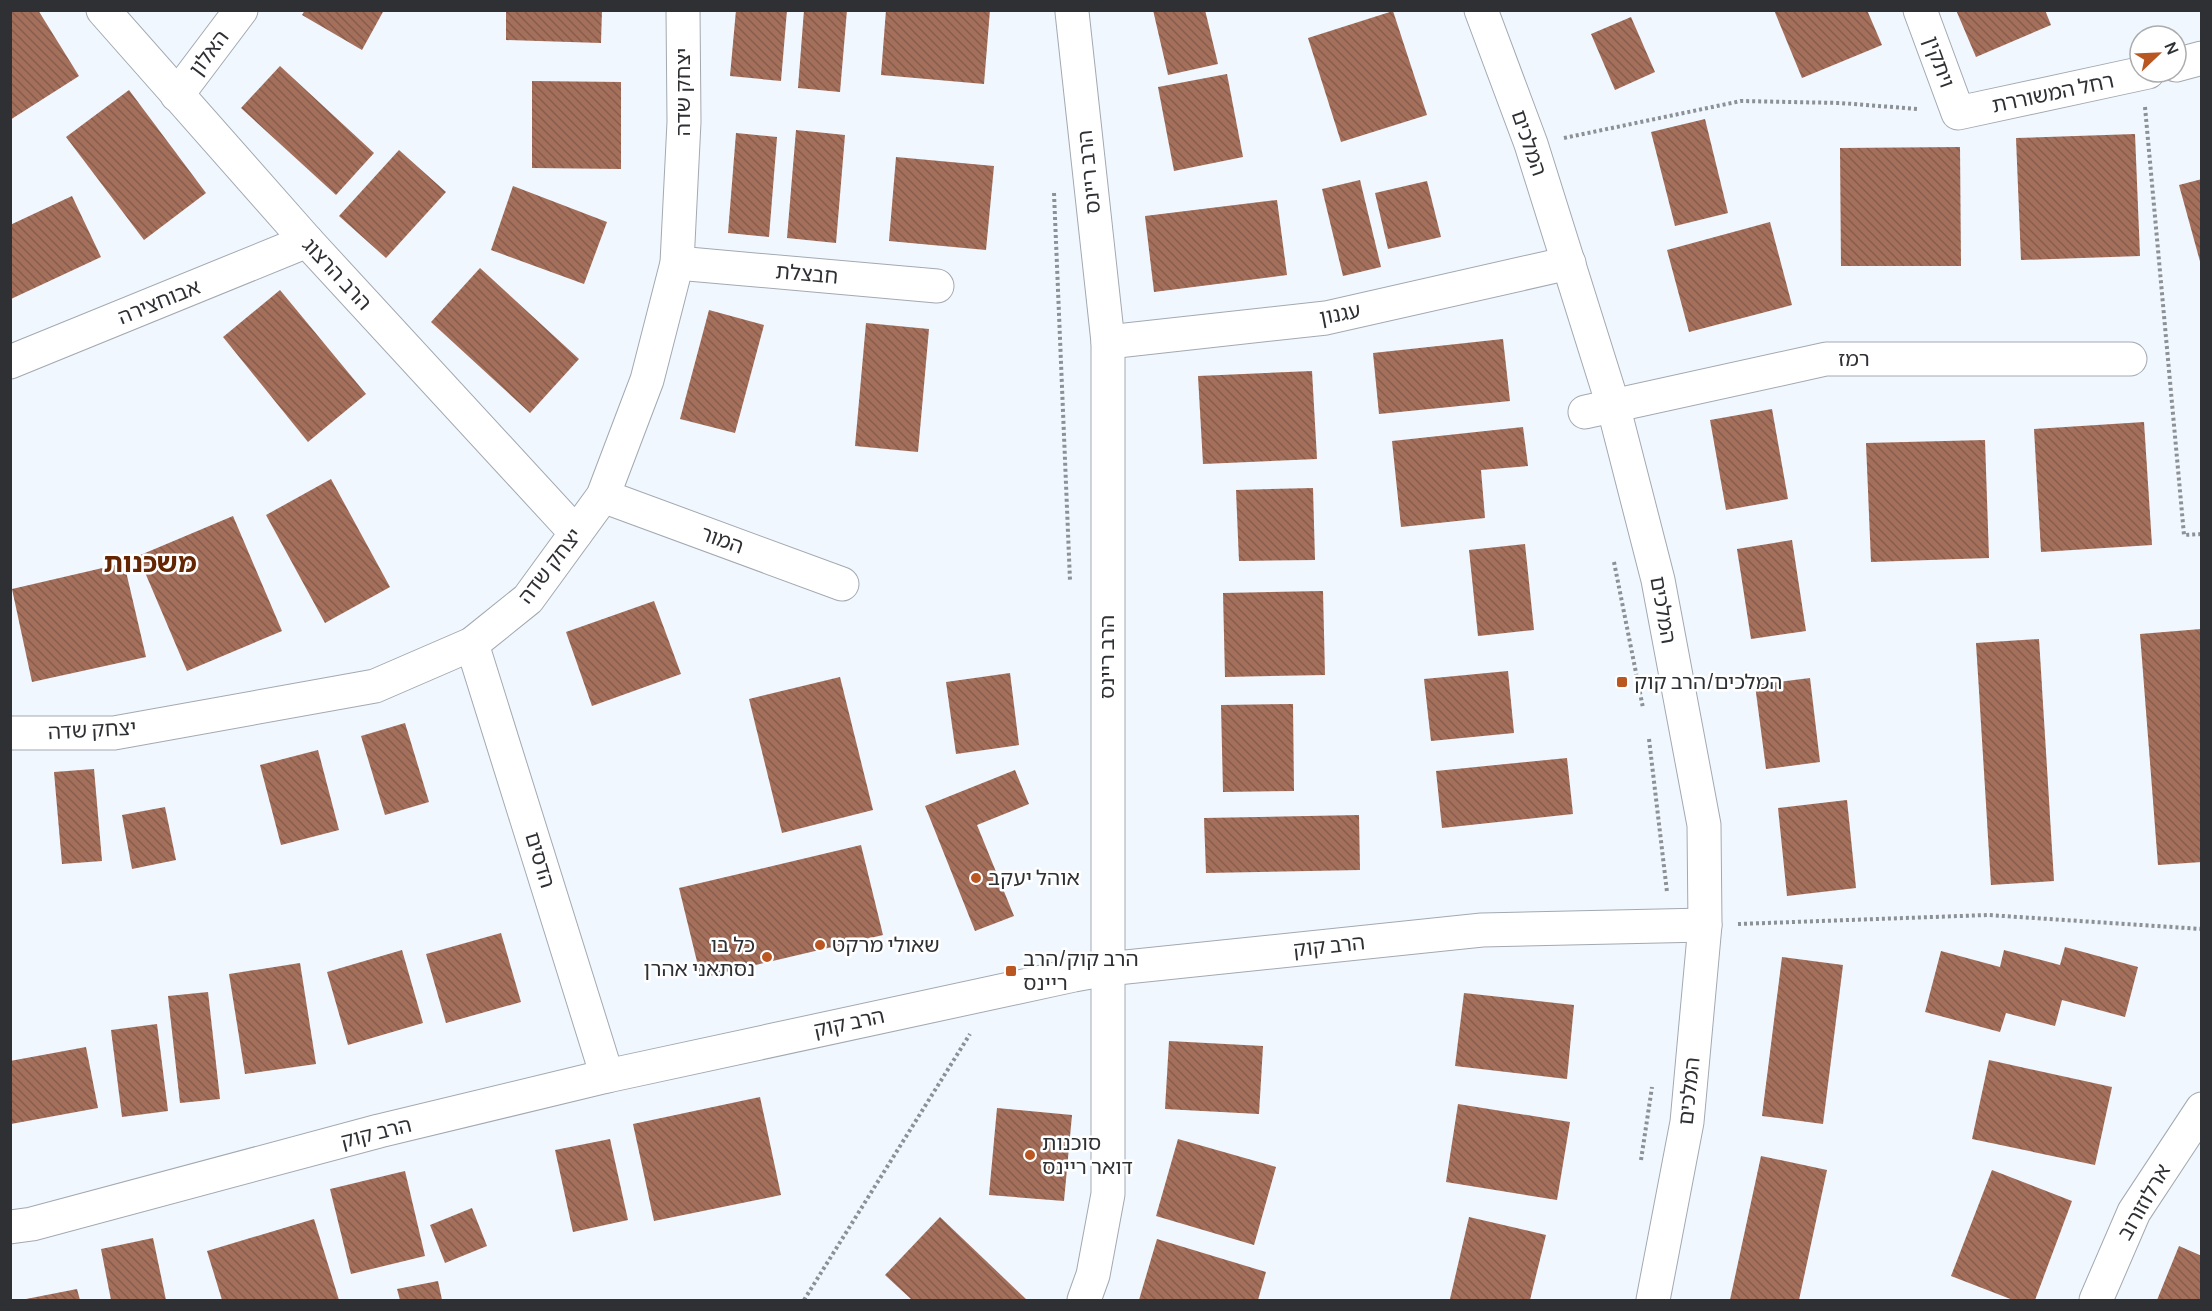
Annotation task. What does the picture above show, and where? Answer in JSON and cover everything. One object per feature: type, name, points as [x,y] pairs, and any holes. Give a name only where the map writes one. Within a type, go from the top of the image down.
[{"type":"street","name":"הרב הרצוג","points":[[103,10],[307,241],[576,533]]},
{"type":"street","name":"האלון","points":[[177,95],[241,10]]},
{"type":"street","name":"יצחק שדה","points":[[10,733],[114,733],[375,686],[472,644],[528,599],[603,496],[647,380],[677,263],[684,122],[683,10]]},
{"type":"street","name":"המלכים","points":[[1481,10],[1531,144],[1569,263],[1599,408],[1658,580],[1685,735],[1704,825],[1705,926],[1687,1122],[1653,1300]]},
{"type":"street","name":"ויתקין","points":[[1920,10],[1958,113]]},
{"type":"street","name":"הרב ריינס","points":[[1072,12],[1108,342],[1107,969],[1110,1102],[1108,1194],[1093,1275],[1084,1300]]},
{"type":"street","name":"רחל המשוררת","points":[[1958,113],[2128,77]]},
{"type":"street","name":"אבוחצירה","points":[[10,362],[307,241]]},
{"type":"street","name":"חבצלת","points":[[677,263],[938,286]]},
{"type":"street","name":"עגנון","points":[[1108,342],[1326,318],[1569,263]]},
{"type":"street","name":"רמז","points":[[1599,408],[1826,359],[2130,359]]},
{"type":"street","name":"המור","points":[[603,496],[842,584]]},
{"type":"street","name":"הדסים","points":[[472,644],[607,1076]]},
{"type":"street","name":"הרב קוק","points":[[10,1227],[32,1224],[379,1131],[607,1076],[1107,969],[1482,930],[1705,926]]},
{"type":"street","name":"ארלוזורוב","points":[[2096,1300],[2134,1212],[2202,1109]]},
{"type":"path","points":[[2146,84],[2184,535],[2202,534]]},
{"type":"path","points":[[1531,144],[1741,101],[1840,103],[1958,113]]},
{"type":"path","points":[[1053,190],[1070,589]]},
{"type":"path","points":[[1612,552],[1645,715]]},
{"type":"path","points":[[1647,727],[1671,927]]},
{"type":"path","points":[[1705,926],[1988,915],[2202,929]]},
{"type":"path","points":[[804,1300],[975,1025]]},
{"type":"path","points":[[1640,1165],[1653,1075]]},
{"type":"building","points":[[10,10],[38,10],[79,76],[10,120]]},
{"type":"building","points":[[305,10],[384,10],[362,50],[302,15]]},
{"type":"building","points":[[506,10],[602,10],[601,43],[506,40]]},
{"type":"building","points":[[736,10],[787,10],[781,81],[730,76]]},
{"type":"building","points":[[804,10],[847,10],[840,92],[798,88]]},
{"type":"building","points":[[886,10],[990,10],[984,84],[881,75]]},
{"type":"building","points":[[1153,10],[1205,10],[1218,64],[1168,75]]},
{"type":"building","points":[[1774,10],[1867,10],[1882,45],[1802,78]]},
{"type":"building","points":[[1956,10],[2045,10],[2051,25],[1976,57]]},
{"type":"building","points":[[1393,11],[1427,115],[1341,142],[1308,38]]},
{"type":"building","points":[[1631,17],[1655,72],[1615,90],[1591,34]]},
{"type":"building","points":[[280,66],[374,153],[336,195],[241,108]]},
{"type":"building","points":[[1227,74],[1243,157],[1174,171],[1158,87]]},
{"type":"building","points":[[532,81],[621,82],[621,169],[532,168]]},
{"type":"building","points":[[129,90],[206,193],[144,240],[66,137]]},
{"type":"building","points":[[1705,119],[1728,213],[1675,226],[1651,132]]},
{"type":"building","points":[[796,130],[845,135],[836,243],[787,238]]},
{"type":"building","points":[[736,133],[777,137],[769,237],[728,233]]},
{"type":"building","points":[[2135,134],[2140,256],[2021,260],[2016,138]]},
{"type":"building","points":[[1960,147],[1961,266],[1841,266],[1840,148]]},
{"type":"building","points":[[399,150],[446,192],[386,258],[339,216]]},
{"type":"building","points":[[896,157],[994,166],[986,250],[889,241]]},
{"type":"building","points":[[2202,179],[2202,265],[2201,265],[2179,185]]},
{"type":"building","points":[[1360,180],[1381,267],[1343,276],[1322,189]]},
{"type":"building","points":[[1427,181],[1441,237],[1388,249],[1375,193]]},
{"type":"building","points":[[513,186],[607,222],[584,284],[491,250]]},
{"type":"building","points":[[72,196],[101,257],[11,299],[10,225]]},
{"type":"building","points":[[1277,200],[1287,275],[1154,292],[1145,216]]},
{"type":"building","points":[[1770,222],[1792,305],[1689,332],[1667,250]]},
{"type":"building","points":[[480,268],[579,359],[530,413],[431,322]]},
{"type":"building","points":[[280,290],[366,394],[308,442],[223,337]]},
{"type":"building","points":[[709,310],[764,325],[735,433],[680,419]]},
{"type":"building","points":[[866,323],[929,329],[918,452],[855,446]]},
{"type":"building","points":[[1503,339],[1510,401],[1379,414],[1373,353]]},
{"type":"building","points":[[1312,371],[1317,459],[1203,464],[1198,376]]},
{"type":"building","points":[[1772,409],[1788,499],[1726,510],[1710,420]]},
{"type":"building","points":[[2144,422],[2152,545],[2041,552],[2034,429]]},
{"type":"building","points":[[1523,427],[1528,466],[1481,470],[1485,518],[1401,527],[1392,441]]},
{"type":"building","points":[[1985,440],[1989,558],[1871,562],[1866,443]]},
{"type":"building","points":[[331,479],[390,587],[325,623],[266,515]]},
{"type":"building","points":[[1313,488],[1315,560],[1239,561],[1236,490]]},
{"type":"building","points":[[233,516],[282,631],[187,671],[138,556]]},
{"type":"building","points":[[1792,540],[1806,631],[1751,639],[1737,549]]},
{"type":"building","points":[[1525,544],[1534,630],[1478,636],[1469,550]]},
{"type":"building","points":[[124,563],[146,657],[32,682],[12,589]]},
{"type":"building","points":[[1323,591],[1325,675],[1225,677],[1223,593]]},
{"type":"building","points":[[654,601],[681,674],[592,706],[566,632]]},
{"type":"building","points":[[2201,629],[2202,862],[2158,865],[2140,634]]},
{"type":"building","points":[[2039,639],[2054,881],[1991,885],[1976,643]]},
{"type":"building","points":[[1508,671],[1514,733],[1431,741],[1424,679]]},
{"type":"building","points":[[1010,673],[1019,745],[956,754],[946,682]]},
{"type":"building","points":[[840,677],[873,810],[782,833],[749,699]]},
{"type":"building","points":[[1810,678],[1820,762],[1766,769],[1755,685]]},
{"type":"building","points":[[1293,704],[1294,791],[1223,792],[1221,705]]},
{"type":"building","points":[[405,723],[429,802],[385,815],[361,736]]},
{"type":"building","points":[[318,750],[339,830],[281,845],[260,765]]},
{"type":"building","points":[[1567,758],[1573,814],[1442,828],[1436,771]]},
{"type":"building","points":[[94,769],[102,861],[62,864],[54,772]]},
{"type":"building","name":"אוהל יעקב","points":[[1015,770],[1029,804],[977,825],[1014,916],[975,931],[925,806]]},
{"type":"building","points":[[1847,800],[1856,888],[1787,896],[1778,808]]},
{"type":"building","points":[[165,807],[176,860],[132,869],[122,815]]},
{"type":"building","points":[[1359,815],[1360,870],[1206,873],[1204,818]]},
{"type":"building","points":[[861,845],[883,935],[701,978],[679,888]]},
{"type":"building","points":[[501,933],[521,1002],[446,1023],[426,954]]},
{"type":"building","points":[[2065,947],[2138,967],[2125,1017],[2062,1000],[2055,1026],[2006,1013],[2000,1032],[1925,1012],[1941,951],[2000,967],[2004,950],[2060,965]]},
{"type":"building","points":[[402,950],[423,1023],[348,1045],[327,972]]},
{"type":"building","points":[[1782,957],[1843,965],[1823,1124],[1762,1116]]},
{"type":"building","points":[[300,963],[316,1064],[245,1074],[229,974]]},
{"type":"building","points":[[208,992],[220,1099],[180,1103],[168,996]]},
{"type":"building","points":[[1464,993],[1574,1005],[1567,1079],[1455,1066]]},
{"type":"building","points":[[157,1024],[168,1111],[122,1117],[111,1030]]},
{"type":"building","points":[[1169,1041],[1263,1046],[1259,1114],[1165,1109]]},
{"type":"building","points":[[86,1047],[98,1108],[11,1124],[10,1061]]},
{"type":"building","points":[[1989,1060],[2112,1087],[2095,1165],[1972,1139]]},
{"type":"building","points":[[760,1097],[781,1195],[654,1221],[633,1124]]},
{"type":"building","points":[[1458,1104],[1570,1122],[1557,1200],[1446,1182]]},
{"type":"building","name":"סוכנות דואר ריינס","points":[[997,1108],[1072,1115],[1064,1201],[989,1195]]},
{"type":"building","points":[[610,1139],[628,1220],[573,1232],[555,1150]]},
{"type":"building","points":[[1178,1139],[1276,1167],[1254,1245],[1156,1216]]},
{"type":"building","points":[[1761,1156],[1827,1170],[1799,1300],[1730,1300]]},
{"type":"building","points":[[1992,1170],[2072,1201],[2035,1300],[2013,1300],[1951,1276]]},
{"type":"building","points":[[405,1171],[425,1256],[351,1274],[330,1189]]},
{"type":"building","points":[[472,1208],[487,1246],[445,1263],[430,1225]]},
{"type":"building","points":[[940,1217],[1027,1300],[912,1300],[885,1275]]},
{"type":"building","points":[[1469,1217],[1546,1235],[1530,1300],[1450,1299]]},
{"type":"building","points":[[314,1219],[339,1300],[222,1300],[207,1251]]},
{"type":"building","points":[[153,1238],[166,1300],[111,1300],[101,1249]]},
{"type":"building","points":[[1157,1239],[1266,1272],[1258,1300],[1139,1300]]},
{"type":"building","points":[[2179,1246],[2202,1256],[2202,1300],[2157,1300]]},
{"type":"building","points":[[438,1281],[442,1300],[400,1300],[397,1289]]},
{"type":"building","points":[[77,1289],[80,1300],[26,1300],[26,1299]]},
{"type":"place","name":"המלכים/הרב קוק","points":[[1622,682]]},
{"type":"place","name":"אוהל יעקב","points":[[976,878]]},
{"type":"place","name":"שאולי מרקט","points":[[820,945]]},
{"type":"place","name":"כל בו נסתאני אהרן","points":[[767,957]]},
{"type":"place","name":"הרב קוק/הרב ריינס","points":[[1011,971]]},
{"type":"place","name":"סוכנות דואר ריינס","points":[[1030,1155]]},
{"type":"district","name":"משכנות","points":[[150,563]]}]
